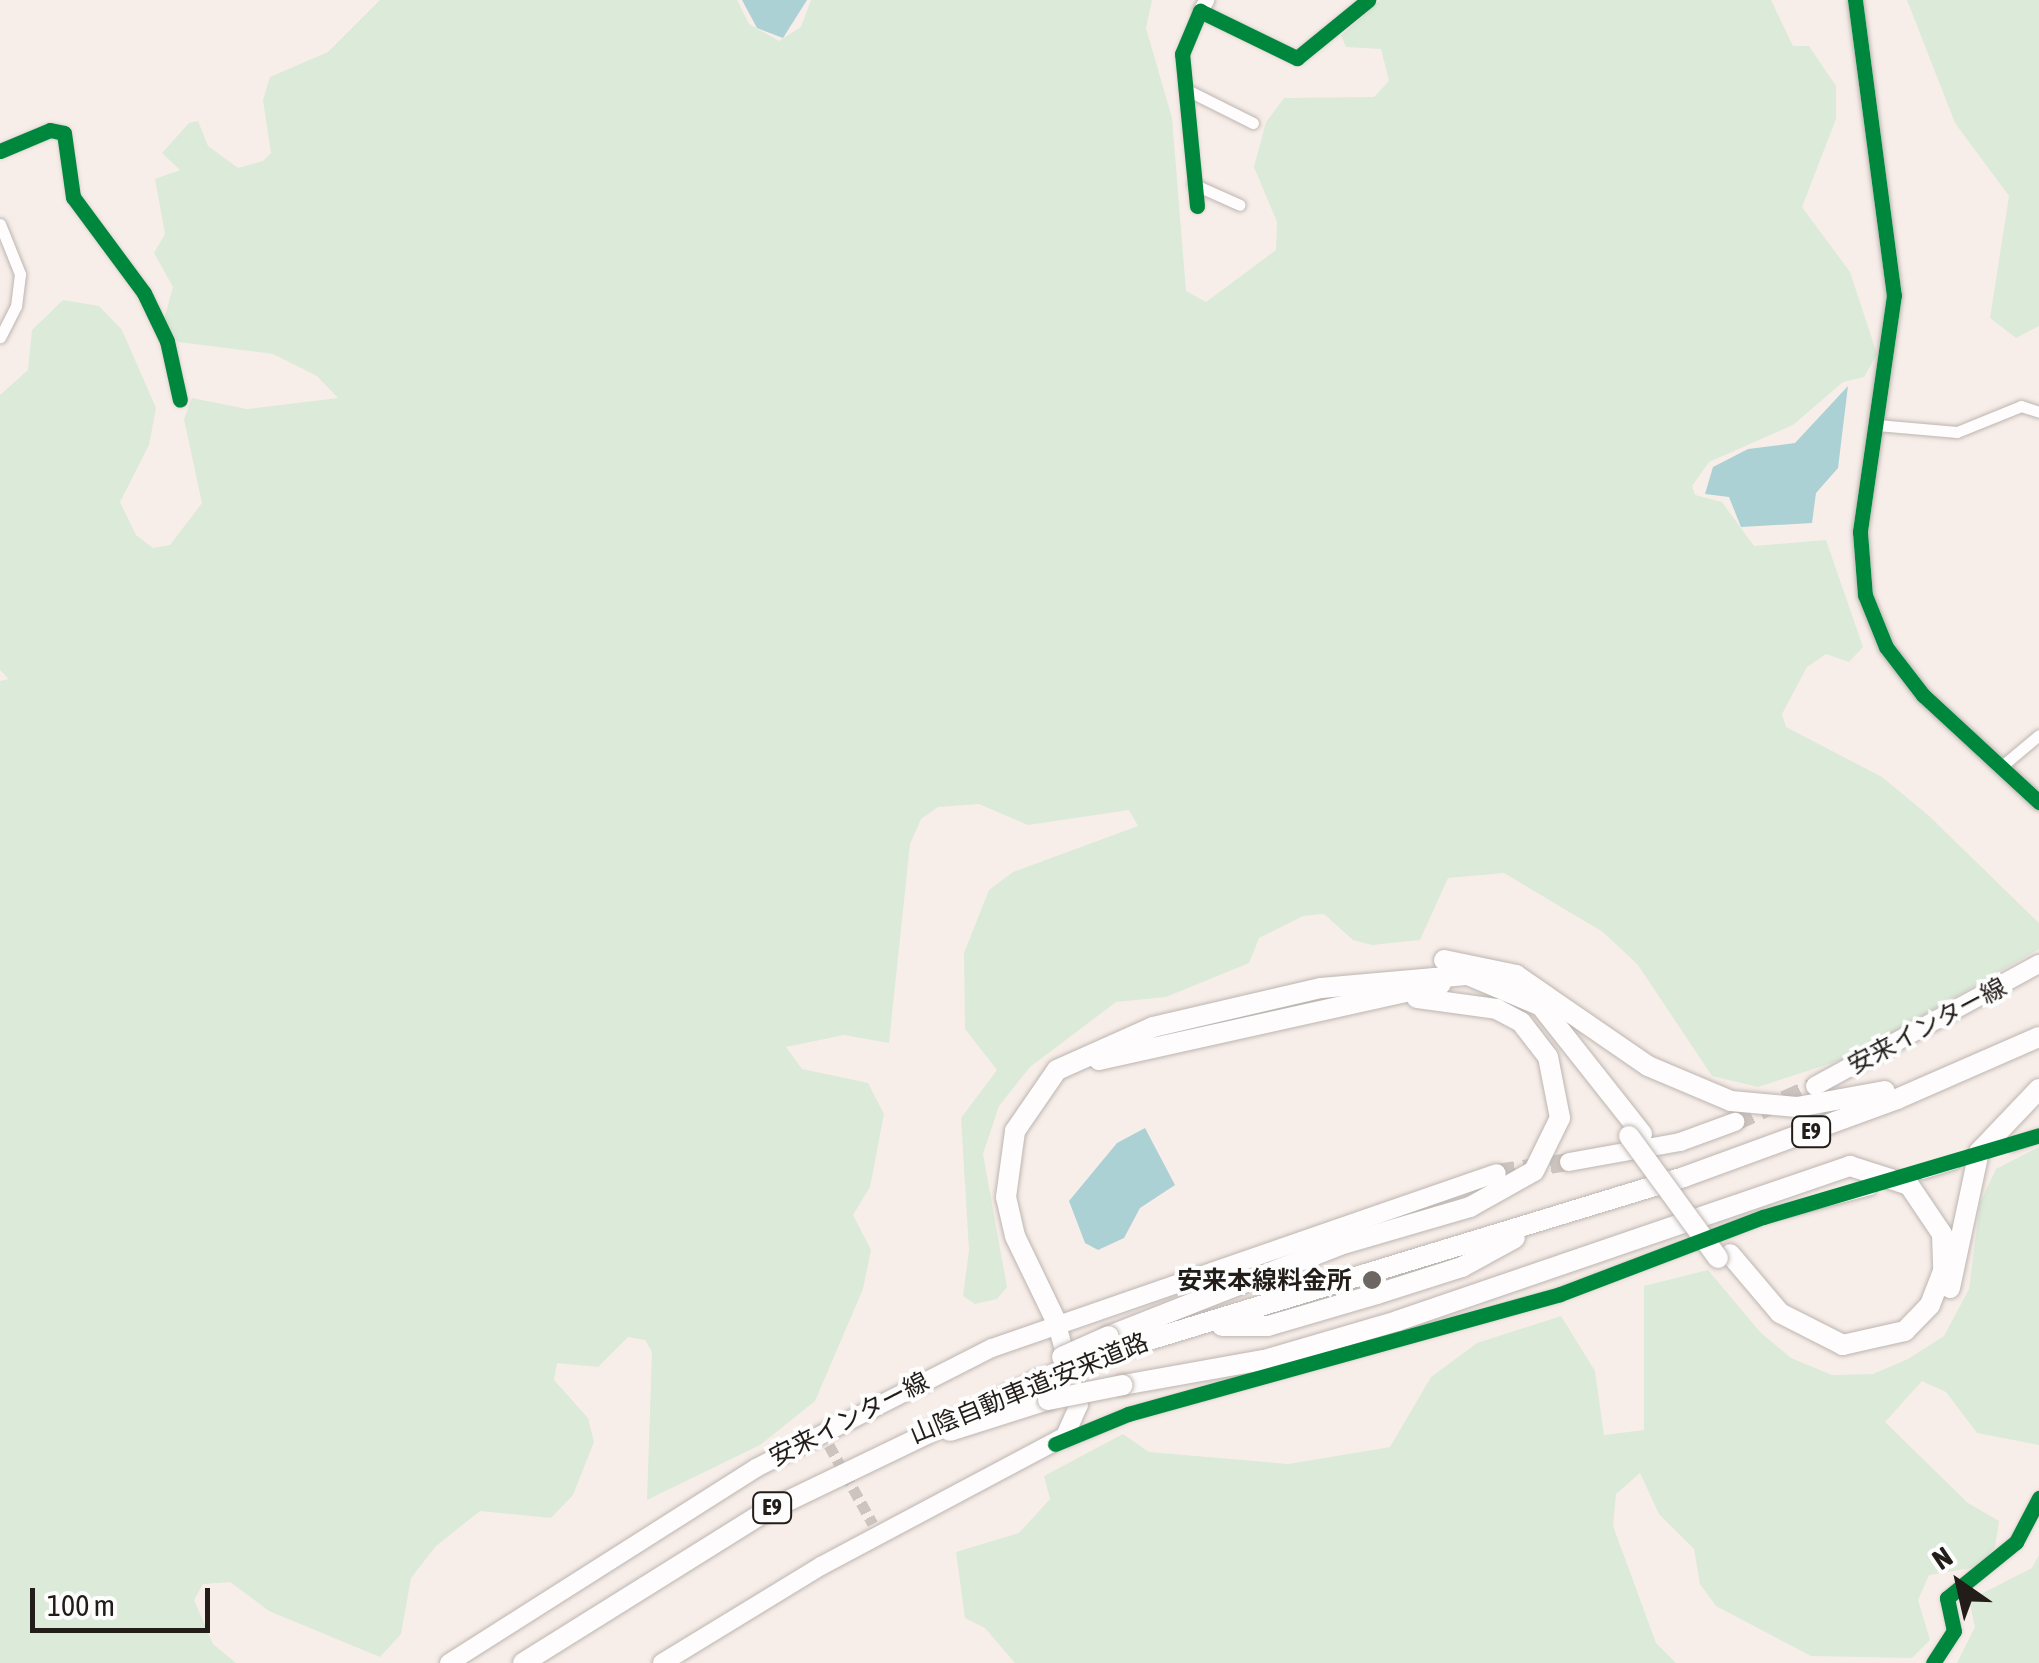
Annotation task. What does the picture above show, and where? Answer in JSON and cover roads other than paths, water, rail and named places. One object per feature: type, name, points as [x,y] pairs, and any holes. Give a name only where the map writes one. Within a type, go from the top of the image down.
[{"type":"highway","points":[[1056,1321],[1015,1236],[1006,1196],[1015,1131],[1032,1099],[1057,1070],[1118,1039],[1428,960],[1472,961],[1548,993],[1648,1066],[1731,1101],[1831,1105],[1908,1082],[1938,1083]]},
{"type":"highway","points":[[1321,988],[1429,973],[1511,987],[1567,1033],[1753,1302],[1800,1342],[1853,1357],[1906,1343],[1946,1301],[1979,1152],[2039,1089]]},
{"type":"highway","points":[[1056,1321],[1018,1196],[1018,1163],[1041,1104],[1065,1079],[1116,1054],[1440,984],[1507,998],[1562,1044],[1636,1135]]},
{"type":"highway","points":[[877,1456],[1340,1245],[1470,1207],[1508,1190],[1549,1148],[1560,1118],[1558,1085],[1522,1022],[1441,998],[1332,1009]]},
{"type":"highway","name":"E9","points":[[1220,1320],[1455,1238],[1529,1227],[1938,1083],[2039,1037]]},
{"type":"highway","points":[[877,1456],[1040,1385],[1123,1385],[1264,1360],[1396,1322],[1850,1166],[1909,1185],[1942,1234],[1943,1271],[1930,1304],[1905,1331],[1843,1346],[1780,1313],[1724,1256]]},
{"type":"highway","name":"E9","points":[[1220,1320],[1268,1326],[1377,1294],[1462,1267],[1529,1227]]},
{"type":"highway","name":"山陰自動車道;安来道路","points":[[1114,1347],[1220,1320]]},
{"type":"highway","name":"E9","points":[[523,1663],[686,1556],[877,1456]]},
{"type":"highway","name":"山陰自動車道;安来道路","points":[[535,1663],[739,1533],[877,1456]]},
{"type":"main road","name":"安来インター線","points":[[1815,1086],[2039,964]]},
{"type":"main road","points":[[1568,1162],[1680,1142],[1736,1122]]},
{"type":"main road","name":"安来インター線","points":[[449,1663],[643,1534],[1056,1321],[1497,1173]]},
{"type":"main road","points":[[662,1663],[876,1530],[1055,1444],[1079,1405],[1056,1321]]},
{"type":"street","points":[[1197,206],[1182,54],[1203,6],[1297,58],[1368,0]]},
{"type":"street","points":[[1855,0],[1891,236],[1894,296],[1860,542],[1874,621],[1923,695],[2039,802]]},
{"type":"street","points":[[1185,89],[1254,123]]},
{"type":"street","points":[[0,152],[50,130],[64,133],[75,201],[118,249],[144,293],[167,342],[180,400]]},
{"type":"street","points":[[1194,184],[1240,206]]},
{"type":"street","points":[[0,224],[20,274],[0,337]]},
{"type":"street","points":[[1877,425],[1957,432],[2036,404]]},
{"type":"street","points":[[2002,766],[2039,735]]},
{"type":"street","points":[[2011,1145],[2039,1135]]},
{"type":"street","points":[[1922,1173],[1955,1163]]},
{"type":"street","points":[[1055,1444],[1128,1414],[1560,1294],[1763,1217],[1870,1189]]},
{"type":"street","points":[[1934,1663],[1954,1631],[1947,1598],[2016,1542],[2039,1498]]},
{"type":"water","points":[[742,0],[807,0],[783,38],[757,28]]},
{"type":"water","points":[[1848,386],[1838,468],[1816,493],[1812,523],[1741,527],[1729,497],[1705,494],[1713,467],[1748,449],[1795,443]]},
{"type":"water","points":[[1145,1128],[1175,1185],[1140,1208],[1124,1238],[1098,1250],[1085,1243],[1069,1201],[1117,1143]]},
{"type":"tunnel","points":[[1735,1122],[1815,1086]]},
{"type":"tunnel","points":[[1955,1163],[2011,1145]]},
{"type":"tunnel","points":[[1497,1173],[1569,1162]]},
{"type":"tunnel","points":[[829,1445],[873,1524]]},
{"type":"place","name":"安来本線料金所","points":[[1372,1280]]}]
